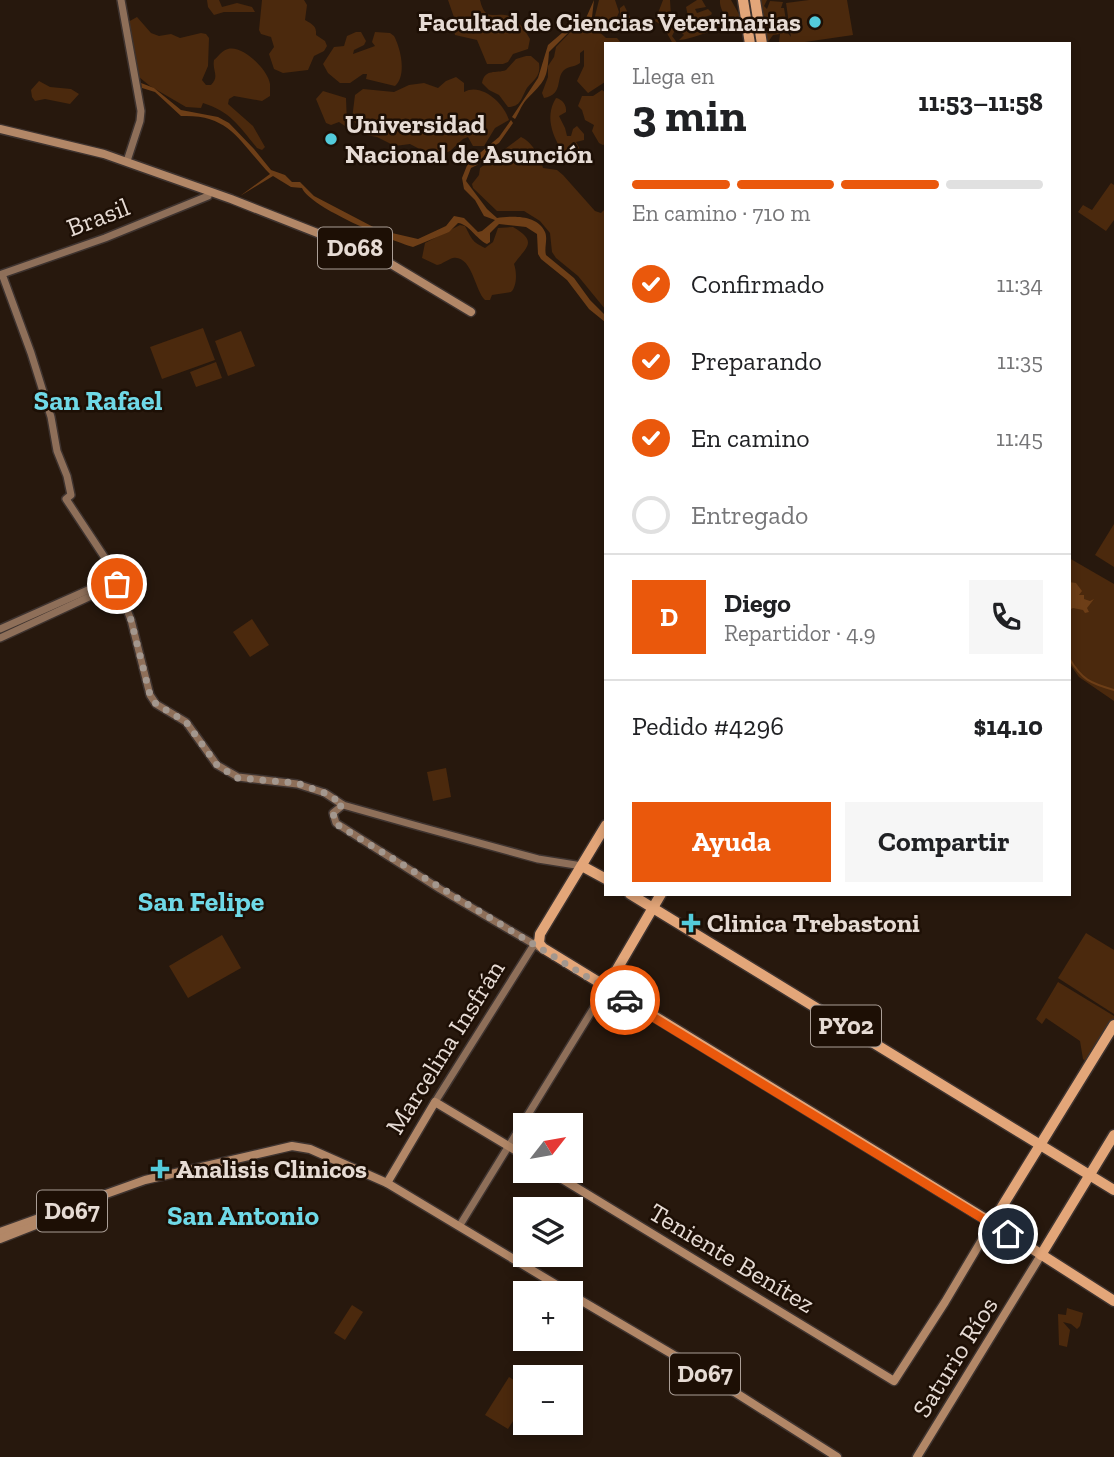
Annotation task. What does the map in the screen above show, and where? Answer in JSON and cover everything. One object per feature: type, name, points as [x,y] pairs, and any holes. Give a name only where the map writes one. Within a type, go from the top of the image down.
[{"type":"highway","points":[[743,0],[750,42]]},
{"type":"highway","points":[[755,0],[762,42]]},
{"type":"highway","points":[[604,828],[540,934],[540,945],[547,952],[992,1223],[1114,1301]]},
{"type":"highway","points":[[582,866],[604,878]]},
{"type":"highway","name":"PY02","points":[[633,896],[1114,1190]]},
{"type":"highway","points":[[606,988],[660,896]]},
{"type":"highway","points":[[992,1223],[1114,1025]]},
{"type":"highway","name":"Saturio Ríos","points":[[1041,1255],[1114,1135]]},
{"type":"main road","points":[[121,0],[141,111],[127,161]]},
{"type":"main road","name":"D068","points":[[0,129],[127,161],[231,199],[381,258],[471,312]]},
{"type":"main road","name":"Brasil","points":[[2,274],[105,238],[208,196]]},
{"type":"main road","points":[[2,274],[51,417],[53,438],[71,488],[71,495],[66,499],[96,543],[116,581],[131,620],[150,695],[156,704],[186,722],[217,765],[237,778],[286,781],[312,788],[343,804],[520,855],[582,866]]},
{"type":"main road","points":[[0,629],[116,581]]},
{"type":"main road","points":[[0,638],[116,581]]},
{"type":"main road","points":[[343,804],[333,813],[336,824],[547,952]]},
{"type":"main road","name":"Marcelina Insfrán","points":[[387,1183],[540,934]]},
{"type":"main road","points":[[460,1225],[606,988]]},
{"type":"main road","points":[[435,1102],[513,1149]]},
{"type":"main road","name":"D067","points":[[0,1232],[145,1180],[285,1146],[310,1149],[387,1183],[551,1281]]},
{"type":"main road","name":"D067","points":[[0,1239],[146,1186],[280,1152],[310,1149]]},
{"type":"main road","name":"Teniente Benítez","points":[[569,1183],[894,1381],[946,1302],[992,1223]]},
{"type":"main road","name":"Saturio Ríos","points":[[917,1457],[1041,1255]]},
{"type":"main road","name":"D067","points":[[583,1301],[837,1457]]},
{"type":"shaded area","points":[[207,0],[219,0],[222,7],[237,3],[252,7],[255,12],[224,12],[214,15]]},
{"type":"shaded area","points":[[262,0],[304,0],[307,5],[305,20],[314,26],[316,35],[325,41],[327,46],[324,51],[314,56],[308,70],[283,73],[274,69],[269,54],[274,47],[271,37],[261,34],[259,30]]},
{"type":"shaded area","points":[[448,0],[480,0],[487,13],[513,18],[530,39],[528,49],[513,54],[508,62],[503,64],[487,64],[477,40],[455,35],[454,30],[458,29]]},
{"type":"shaded area","points":[[594,0],[592,17],[569,32],[549,52],[544,79],[524,102],[515,119],[512,117],[538,78],[548,45],[569,27],[586,18]]},
{"type":"shaded area","points":[[599,0],[615,0],[619,12],[617,17],[602,28],[593,24]]},
{"type":"shaded area","points":[[663,0],[670,0],[671,16],[678,24],[672,36],[676,42],[672,42],[663,26],[655,21]]},
{"type":"shaded area","points":[[702,0],[706,7],[695,9],[697,13],[708,9],[712,13],[690,21],[693,27],[696,28],[701,19],[720,17],[727,27],[722,32],[679,40],[684,35],[680,27],[689,21],[686,7]]},
{"type":"shaded area","points":[[720,0],[731,0],[740,16],[739,24],[734,26],[729,21],[722,11]]},
{"type":"shaded area","name":"Facultad de Ciencias Veterinarias","points":[[752,0],[767,0],[764,6],[767,9],[770,1],[783,2],[781,8],[784,8],[791,37],[786,3],[847,0],[853,35],[805,42],[779,42],[780,34],[773,35],[768,42],[762,41],[759,10],[762,7],[758,9]]},
{"type":"shaded area","points":[[624,5],[631,19],[649,19],[651,26],[635,28],[620,19],[620,8]]},
{"type":"shaded area","points":[[137,17],[151,33],[159,36],[171,34],[180,38],[206,34],[209,38],[208,66],[202,80],[206,85],[211,85],[215,79],[214,60],[226,50],[241,51],[260,66],[270,84],[270,96],[262,101],[234,96],[229,99],[228,104],[253,126],[265,147],[262,150],[221,111],[203,103],[201,108],[186,107],[139,77],[128,22]]},
{"type":"shaded area","points":[[580,22],[595,28],[606,38],[617,38],[620,42],[604,42],[604,83],[588,93],[577,81],[584,66],[584,50],[580,53],[580,63],[564,70],[557,90],[544,98],[542,93],[548,77],[548,66],[556,47]]},
{"type":"shaded area","points":[[361,32],[366,41],[354,50],[353,54],[375,46],[372,42],[375,32],[390,33],[394,36],[401,55],[402,69],[399,82],[395,86],[366,79],[367,74],[350,83],[340,83],[328,73],[323,64],[334,47],[344,46],[347,36]]},
{"type":"shaded area","points":[[531,56],[539,63],[538,75],[518,104],[508,107],[499,95],[482,83],[483,78],[488,73],[506,70],[516,59]]},
{"type":"shaded area","points":[[456,77],[464,83],[464,92],[477,90],[491,96],[502,107],[509,120],[495,128],[484,146],[473,146],[468,137],[439,156],[429,154],[410,144],[395,146],[366,135],[352,119],[355,95],[363,89],[394,92],[409,85],[424,83],[438,88]]},
{"type":"shaded area","points":[[39,81],[50,87],[71,89],[79,94],[70,104],[45,99],[35,101],[31,90]]},
{"type":"shaded area","points":[[141,83],[154,88],[181,110],[218,117],[229,123],[271,170],[285,175],[292,182],[300,182],[314,196],[379,230],[418,239],[446,226],[454,216],[464,218],[478,232],[495,220],[484,216],[475,200],[464,189],[462,178],[468,163],[499,137],[511,120],[513,123],[499,143],[490,148],[477,165],[471,168],[466,181],[497,218],[530,219],[541,226],[546,235],[546,255],[574,278],[604,314],[604,321],[589,309],[567,280],[541,259],[538,254],[537,234],[526,227],[499,224],[490,233],[490,242],[487,244],[466,226],[458,223],[449,232],[413,247],[335,214],[308,196],[302,188],[291,187],[273,176],[240,196],[270,174],[233,132],[212,120],[181,116],[155,92],[142,88]]},
{"type":"shaded area","points":[[602,90],[604,92],[603,145],[592,131],[594,125],[585,120],[578,106],[582,96],[593,96]]},
{"type":"shaded area","points":[[323,91],[346,98],[347,125],[339,122],[331,125],[326,123],[316,99]]},
{"type":"shaded area","points":[[556,98],[566,107],[566,112],[559,116],[567,136],[571,136],[577,126],[584,134],[584,140],[576,142],[582,153],[574,160],[566,158],[552,129],[552,106]]},
{"type":"shaded area","points":[[521,137],[535,150],[543,168],[557,170],[595,211],[601,213],[604,210],[604,308],[578,276],[556,258],[552,252],[550,233],[540,221],[524,211],[497,211],[473,188],[472,184],[479,175],[480,168]]},
{"type":"shaded area","points":[[1111,183],[1114,185],[1114,220],[1106,231],[1078,212],[1083,205],[1092,210]]},
{"type":"shaded area","points":[[460,225],[465,226],[472,239],[485,248],[493,242],[498,228],[513,227],[526,237],[528,244],[514,264],[516,279],[511,292],[492,295],[490,300],[485,300],[465,262],[453,258],[437,265],[422,258],[425,243]]},
{"type":"shaded area","points":[[203,328],[215,360],[162,379],[150,347]]},
{"type":"shaded area","points":[[241,331],[255,366],[228,376],[215,341]]},
{"type":"shaded area","points":[[216,362],[222,378],[196,387],[190,372]]},
{"type":"shaded area","points":[[1114,524],[1114,567],[1095,555]]},
{"type":"shaded area","points":[[1071,559],[1114,584],[1114,701],[1079,677],[1071,666]]},
{"type":"shaded area","points":[[1071,582],[1076,583],[1082,591],[1079,595],[1084,595],[1084,599],[1094,599],[1087,608],[1089,612],[1071,609]]},
{"type":"shaded area","points":[[252,619],[269,645],[250,657],[233,632]]},
{"type":"shaded area","points":[[446,768],[451,797],[433,801],[427,772]]},
{"type":"shaded area","points":[[1086,933],[1114,950],[1114,1014],[1058,978]]},
{"type":"shaded area","points":[[222,935],[241,968],[188,998],[169,966]]},
{"type":"shaded area","points":[[1058,982],[1114,1016],[1088,1063],[1083,1059],[1080,1041],[1046,1018],[1042,1024],[1036,1019]]},
{"type":"shaded area","points":[[352,1305],[363,1312],[345,1340],[334,1333]]},
{"type":"shaded area","points":[[1067,1308],[1083,1313],[1077,1329],[1063,1322],[1070,1330],[1067,1347],[1059,1345],[1058,1314],[1066,1315]]},
{"type":"shaded area","points":[[509,1377],[513,1380],[513,1421],[508,1429],[485,1415]]},
{"type":"waterway","points":[[1071,661],[1087,680],[1114,690]]},
{"type":"way so far","points":[[117,584],[131,620],[150,695],[156,704],[186,722],[217,765],[237,778],[297,783],[334,798],[343,804],[333,813],[336,824],[625,1000]]},
{"type":"place","name":"Facultad de Ciencias Veterinarias","points":[[815,22]]},
{"type":"place","name":"Universidad Nacional de Asunción","points":[[331,139]]},
{"type":"place","name":"Clinica Trebastoni","points":[[691,923]]},
{"type":"place","name":"Analisis Clinicos","points":[[160,1169]]},
{"type":"district","name":"San Rafael","points":[[98,400]]},
{"type":"district","name":"San Felipe","points":[[201,901]]},
{"type":"district","name":"San Antonio","points":[[243,1215]]},
{"type":"route","points":[[625,1000],[1008,1234]]}]
